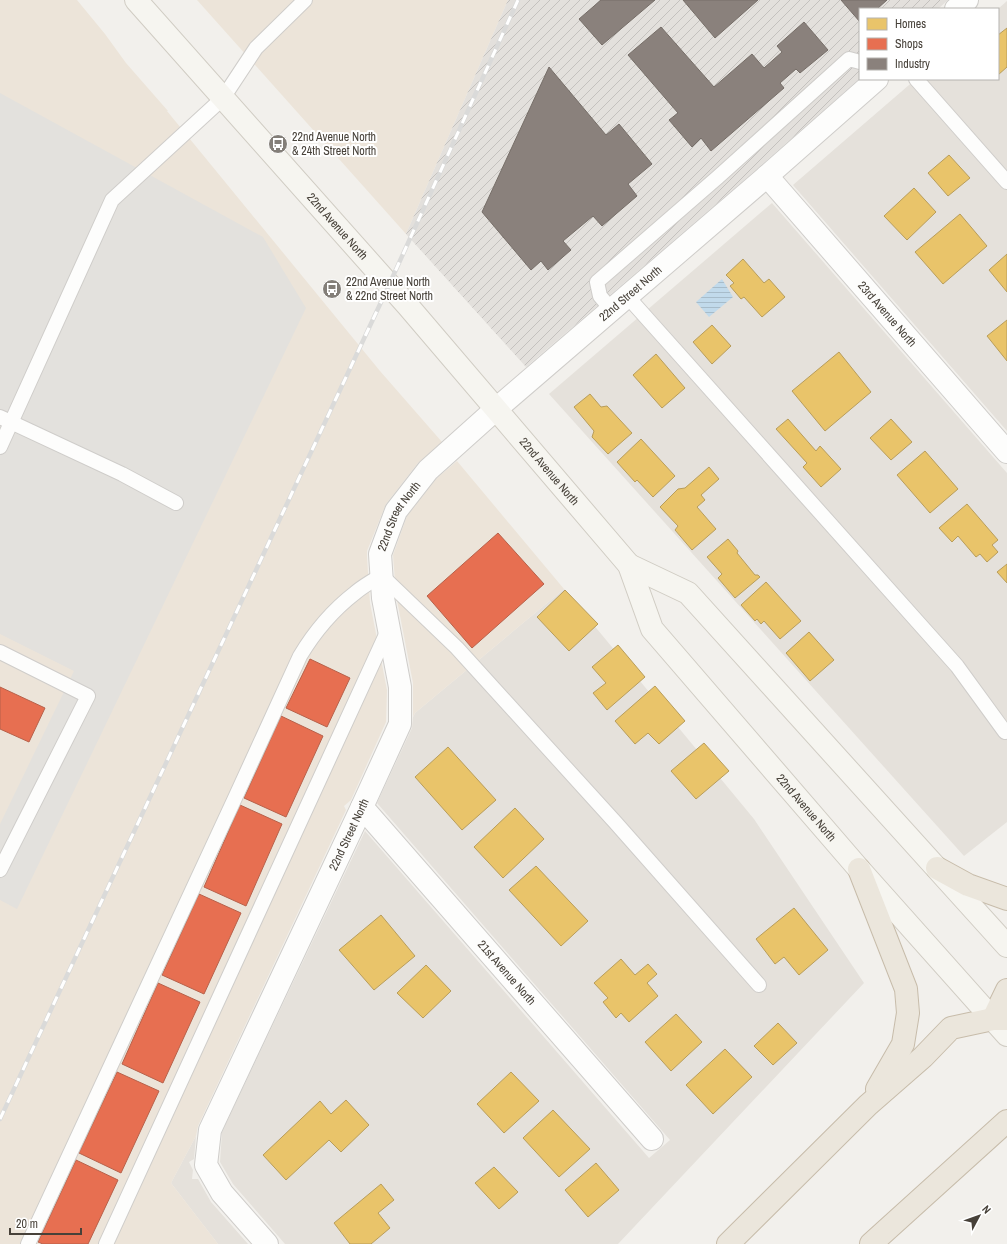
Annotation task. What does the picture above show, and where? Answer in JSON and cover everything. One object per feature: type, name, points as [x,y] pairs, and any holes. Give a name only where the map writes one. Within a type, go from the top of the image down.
[{"type":"highway","points":[[937,868],[968,885],[1007,899]]},
{"type":"highway","points":[[859,869],[906,989],[908,1013],[903,1044],[868,1105]]},
{"type":"highway","points":[[728,1244],[868,1105],[923,1057],[951,1028],[1000,1018],[1007,990]]},
{"type":"highway","points":[[871,1244],[1007,1121]]},
{"type":"main road","name":"22nd Avenue North","points":[[136,0],[408,306],[629,565],[652,629],[859,869],[1000,1018],[1007,1035]]},
{"type":"main road","name":"22nd Avenue North","points":[[629,565],[688,593],[1007,946]]},
{"type":"street","points":[[957,8],[967,0]]},
{"type":"street","name":"22nd Street North","points":[[267,1244],[222,1193],[206,1165],[210,1130],[400,724],[400,687],[383,598],[380,554],[396,511],[428,470],[767,176],[875,80]]},
{"type":"street","name":"23rd Avenue North","points":[[767,176],[1007,452]]},
{"type":"street","name":"21st Avenue North","points":[[362,807],[652,1139]]},
{"type":"lane","points":[[0,447],[6,420],[112,200],[223,98],[256,48],[305,0]]},
{"type":"lane","points":[[859,62],[849,59],[718,177],[597,282],[600,296],[619,303],[957,666],[1005,732]]},
{"type":"lane","points":[[917,80],[1007,182]]},
{"type":"lane","points":[[6,420],[122,474],[176,502]]},
{"type":"lane","points":[[28,1244],[300,656],[311,638],[329,616],[355,592],[381,575],[463,654],[615,822],[759,985]]},
{"type":"lane","points":[[106,1244],[389,628]]},
{"type":"lane","points":[[0,652],[88,696],[0,870]]},
{"type":"shaded area","points":[[0,0],[77,0],[105,34],[126,63],[168,111],[380,371],[442,442],[418,463],[386,504],[367,551],[370,603],[387,690],[386,722],[351,800],[344,806],[346,810],[198,1126],[196,1136],[171,1183],[218,1244],[0,1244]]},
{"type":"shaded area","points":[[197,0],[508,0],[406,234]]},
{"type":"shaded area","points":[[508,0],[948,0],[939,8],[859,8],[859,79],[759,167],[526,367],[406,234]]},
{"type":"shaded area","points":[[1007,1],[1007,431],[793,185],[915,80],[999,80],[999,8]]},
{"type":"shaded area","points":[[0,93],[263,237],[306,308],[17,909],[0,900],[0,824],[74,671],[0,634]]},
{"type":"shaded area","points":[[772,203],[1007,473],[1007,822],[964,856],[549,394]]},
{"type":"shaded area","points":[[457,461],[564,589],[415,713],[413,717],[413,683],[396,595],[393,555],[407,516],[437,478]]},
{"type":"shaded area","points":[[564,589],[754,819],[864,983],[618,1244],[285,1244],[233,1184],[220,1162],[222,1132],[365,831],[649,1158],[670,1140],[377,803],[412,728],[415,713]]},
{"type":"shaded area","points":[[196,1136],[194,1159],[189,1162],[193,1170],[192,1179],[198,1179],[211,1202],[248,1244],[218,1244],[171,1183]]},
{"type":"water","points":[[722,279],[733,297],[709,317],[696,302]]},
{"type":"building: Homes","points":[[1007,28],[1007,67],[999,74],[999,34]]},
{"type":"building: Homes","points":[[949,155],[970,178],[948,196],[928,173]]},
{"type":"building: Homes","points":[[914,188],[936,212],[907,240],[884,216]]},
{"type":"building: Homes","points":[[960,214],[987,246],[943,284],[915,252]]},
{"type":"building: Homes","points":[[1007,254],[1007,292],[989,270]]},
{"type":"building: Homes","points":[[743,259],[764,283],[769,279],[785,297],[762,317],[744,297],[741,299],[730,286],[734,283],[726,275]]},
{"type":"building: Homes","points":[[1007,320],[1007,361],[987,336]]},
{"type":"building: Homes","points":[[712,325],[731,346],[712,364],[693,342]]},
{"type":"building: Homes","points":[[839,352],[871,392],[825,431],[792,391]]},
{"type":"building: Homes","points":[[656,354],[685,388],[662,408],[633,375]]},
{"type":"building: Homes","points":[[590,394],[601,407],[607,406],[632,433],[608,454],[592,437],[594,431],[574,407]]},
{"type":"building: Homes","points":[[788,419],[816,451],[820,446],[841,469],[821,487],[803,467],[807,463],[776,429]]},
{"type":"building: Homes","points":[[891,419],[912,442],[891,460],[870,438]]},
{"type":"building: Homes","points":[[641,439],[675,476],[653,497],[637,480],[635,482],[617,462]]},
{"type":"building: Homes","points":[[925,451],[958,489],[930,513],[897,475]]},
{"type":"building: Homes","points":[[709,467],[719,479],[701,495],[705,500],[697,507],[716,529],[692,550],[675,530],[678,526],[660,507],[678,489],[685,488]]},
{"type":"building: Homes","points":[[967,504],[998,540],[992,545],[998,552],[987,562],[980,554],[976,557],[958,536],[952,542],[939,528]]},
{"type":"building: Homes","points":[[728,539],[738,551],[737,553],[755,575],[760,577],[735,598],[718,578],[722,574],[707,557]]},
{"type":"building: Homes","points":[[1007,564],[1007,583],[997,572]]},
{"type":"building: Homes","points":[[766,582],[801,621],[780,639],[764,621],[761,624],[757,619],[755,621],[741,605]]},
{"type":"building: Homes","points":[[565,590],[598,624],[569,651],[537,617]]},
{"type":"building: Homes","points":[[809,632],[834,660],[810,681],[786,653]]},
{"type":"building: Homes","points":[[618,645],[645,677],[607,710],[593,693],[606,683],[592,667]]},
{"type":"building: Homes","points":[[655,686],[685,721],[659,744],[648,733],[635,744],[615,721]]},
{"type":"building: Homes","points":[[704,743],[729,771],[696,799],[671,771]]},
{"type":"building: Homes","points":[[448,747],[496,800],[462,830],[415,777]]},
{"type":"building: Homes","points":[[515,808],[544,839],[503,878],[474,847]]},
{"type":"building: Homes","points":[[536,866],[588,921],[561,946],[509,890]]},
{"type":"building: Homes","points":[[794,908],[828,950],[799,975],[784,957],[775,964],[756,939]]},
{"type":"building: Homes","points":[[381,915],[415,956],[374,990],[339,950]]},
{"type":"building: Homes","points":[[621,959],[635,975],[648,964],[657,974],[647,983],[658,996],[629,1022],[621,1013],[616,1018],[603,1002],[608,998],[594,983]]},
{"type":"building: Homes","points":[[426,965],[451,991],[423,1018],[397,993]]},
{"type":"building: Homes","points":[[676,1014],[702,1042],[671,1071],[645,1042]]},
{"type":"building: Homes","points":[[778,1023],[797,1043],[773,1065],[754,1046]]},
{"type":"building: Homes","points":[[725,1049],[752,1077],[713,1114],[686,1085]]},
{"type":"building: Homes","points":[[511,1072],[539,1101],[504,1133],[477,1104]]},
{"type":"building: Homes","points":[[346,1100],[369,1125],[341,1152],[329,1140],[286,1180],[263,1155],[320,1101],[331,1114]]},
{"type":"building: Homes","points":[[553,1110],[590,1149],[559,1177],[523,1138]]},
{"type":"building: Homes","points":[[596,1163],[619,1190],[588,1217],[565,1190]]},
{"type":"building: Homes","points":[[494,1167],[518,1192],[499,1209],[475,1183]]},
{"type":"building: Homes","points":[[381,1184],[394,1200],[378,1213],[390,1228],[371,1244],[350,1244],[334,1223]]},
{"type":"building: Shops","points":[[498,533],[544,584],[472,648],[427,596]]},
{"type":"building: Shops","points":[[310,659],[350,678],[327,727],[286,708]]},
{"type":"building: Shops","points":[[0,687],[45,708],[29,742],[0,729]]},
{"type":"building: Shops","points":[[281,716],[323,736],[286,817],[244,798]]},
{"type":"building: Shops","points":[[240,805],[282,824],[246,906],[204,887]]},
{"type":"building: Shops","points":[[199,894],[241,913],[204,994],[162,975]]},
{"type":"building: Shops","points":[[158,983],[200,1002],[163,1083],[122,1064]]},
{"type":"building: Shops","points":[[117,1072],[159,1091],[121,1173],[79,1153]]},
{"type":"building: Shops","points":[[76,1160],[118,1180],[88,1244],[43,1244],[38,1242]]},
{"type":"building: Industry","points":[[601,0],[655,0],[602,45],[579,19]]},
{"type":"building: Industry","points":[[683,0],[758,0],[715,38]]},
{"type":"building: Industry","points":[[841,0],[887,0],[878,8],[859,8],[859,21]]},
{"type":"building: Industry","points":[[804,22],[828,50],[800,73],[796,69],[780,83],[784,88],[711,151],[701,138],[692,147],[669,120],[678,113],[628,55],[661,27],[714,87],[752,54],[764,68],[782,52],[777,46]]},
{"type":"building: Industry","points":[[549,67],[606,135],[619,124],[652,164],[628,184],[637,196],[602,226],[593,216],[563,241],[571,250],[548,270],[541,261],[531,270],[482,212]]},
{"type":"railway","points":[[0,1119],[389,285],[518,0]]},
{"type":"place","name":"22nd Avenue North & 24th Street North","points":[[278,144]]},
{"type":"place","name":"22nd Avenue North & 22nd Street North","points":[[332,289]]}]
